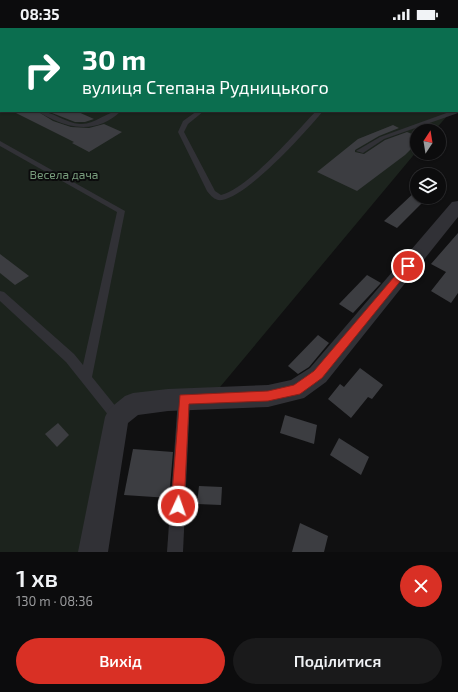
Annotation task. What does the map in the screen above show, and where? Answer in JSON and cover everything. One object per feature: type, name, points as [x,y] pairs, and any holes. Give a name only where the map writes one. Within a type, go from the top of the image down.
[{"type":"street","points":[[93,552],[118,417],[133,404],[184,399],[268,396],[296,390],[318,375],[458,206]]},
{"type":"lane","points":[[44,112],[74,126],[81,127],[98,123],[116,112]]},
{"type":"lane","points":[[200,112],[185,122],[181,127],[181,132],[211,191],[216,196],[221,198],[234,194],[256,177],[319,112]]},
{"type":"lane","points":[[360,151],[382,138],[455,112]]},
{"type":"lane","points":[[0,143],[121,211],[86,378]]},
{"type":"lane","points":[[0,295],[70,358],[118,417]]},
{"type":"lane","points":[[175,552],[184,399]]},
{"type":"green space","name":"Весела дача","points":[[0,112],[456,112],[448,115],[440,124],[410,124],[410,159],[210,399],[117,417],[93,552],[0,552]]},
{"type":"building","points":[[14,112],[39,112],[53,121],[71,127],[89,128],[104,124],[122,132],[89,152],[72,143],[74,142]]},
{"type":"building","points":[[50,112],[78,112],[94,119],[85,122],[75,122]]},
{"type":"building","points":[[393,125],[399,128],[379,136],[355,150],[355,152],[364,154],[385,140],[407,132],[410,133],[410,150],[357,191],[317,172],[358,139]]},
{"type":"building","points":[[410,197],[410,204],[421,204],[397,228],[384,221]]},
{"type":"building","points":[[458,233],[458,293],[451,303],[431,291],[446,272],[431,264]]},
{"type":"building","points":[[0,254],[29,276],[15,285],[0,273]]},
{"type":"building","points":[[367,275],[381,283],[353,313],[339,304]]},
{"type":"building","points":[[318,335],[329,343],[309,367],[298,374],[288,366]]},
{"type":"building","points":[[360,368],[383,385],[372,399],[368,397],[351,418],[328,399],[340,384],[344,387]]},
{"type":"building","points":[[285,415],[317,425],[314,444],[280,433]]},
{"type":"building","points":[[58,423],[69,435],[57,447],[45,434]]},
{"type":"building","points":[[339,438],[369,457],[361,475],[330,455]]},
{"type":"building","points":[[133,449],[173,452],[169,498],[124,495]]},
{"type":"building","points":[[199,486],[222,487],[221,505],[197,504]]},
{"type":"building","points":[[300,523],[328,536],[324,552],[292,552]]},
{"type":"route","points":[[178,506],[184,399],[268,396],[296,390],[318,375],[408,266]]}]
